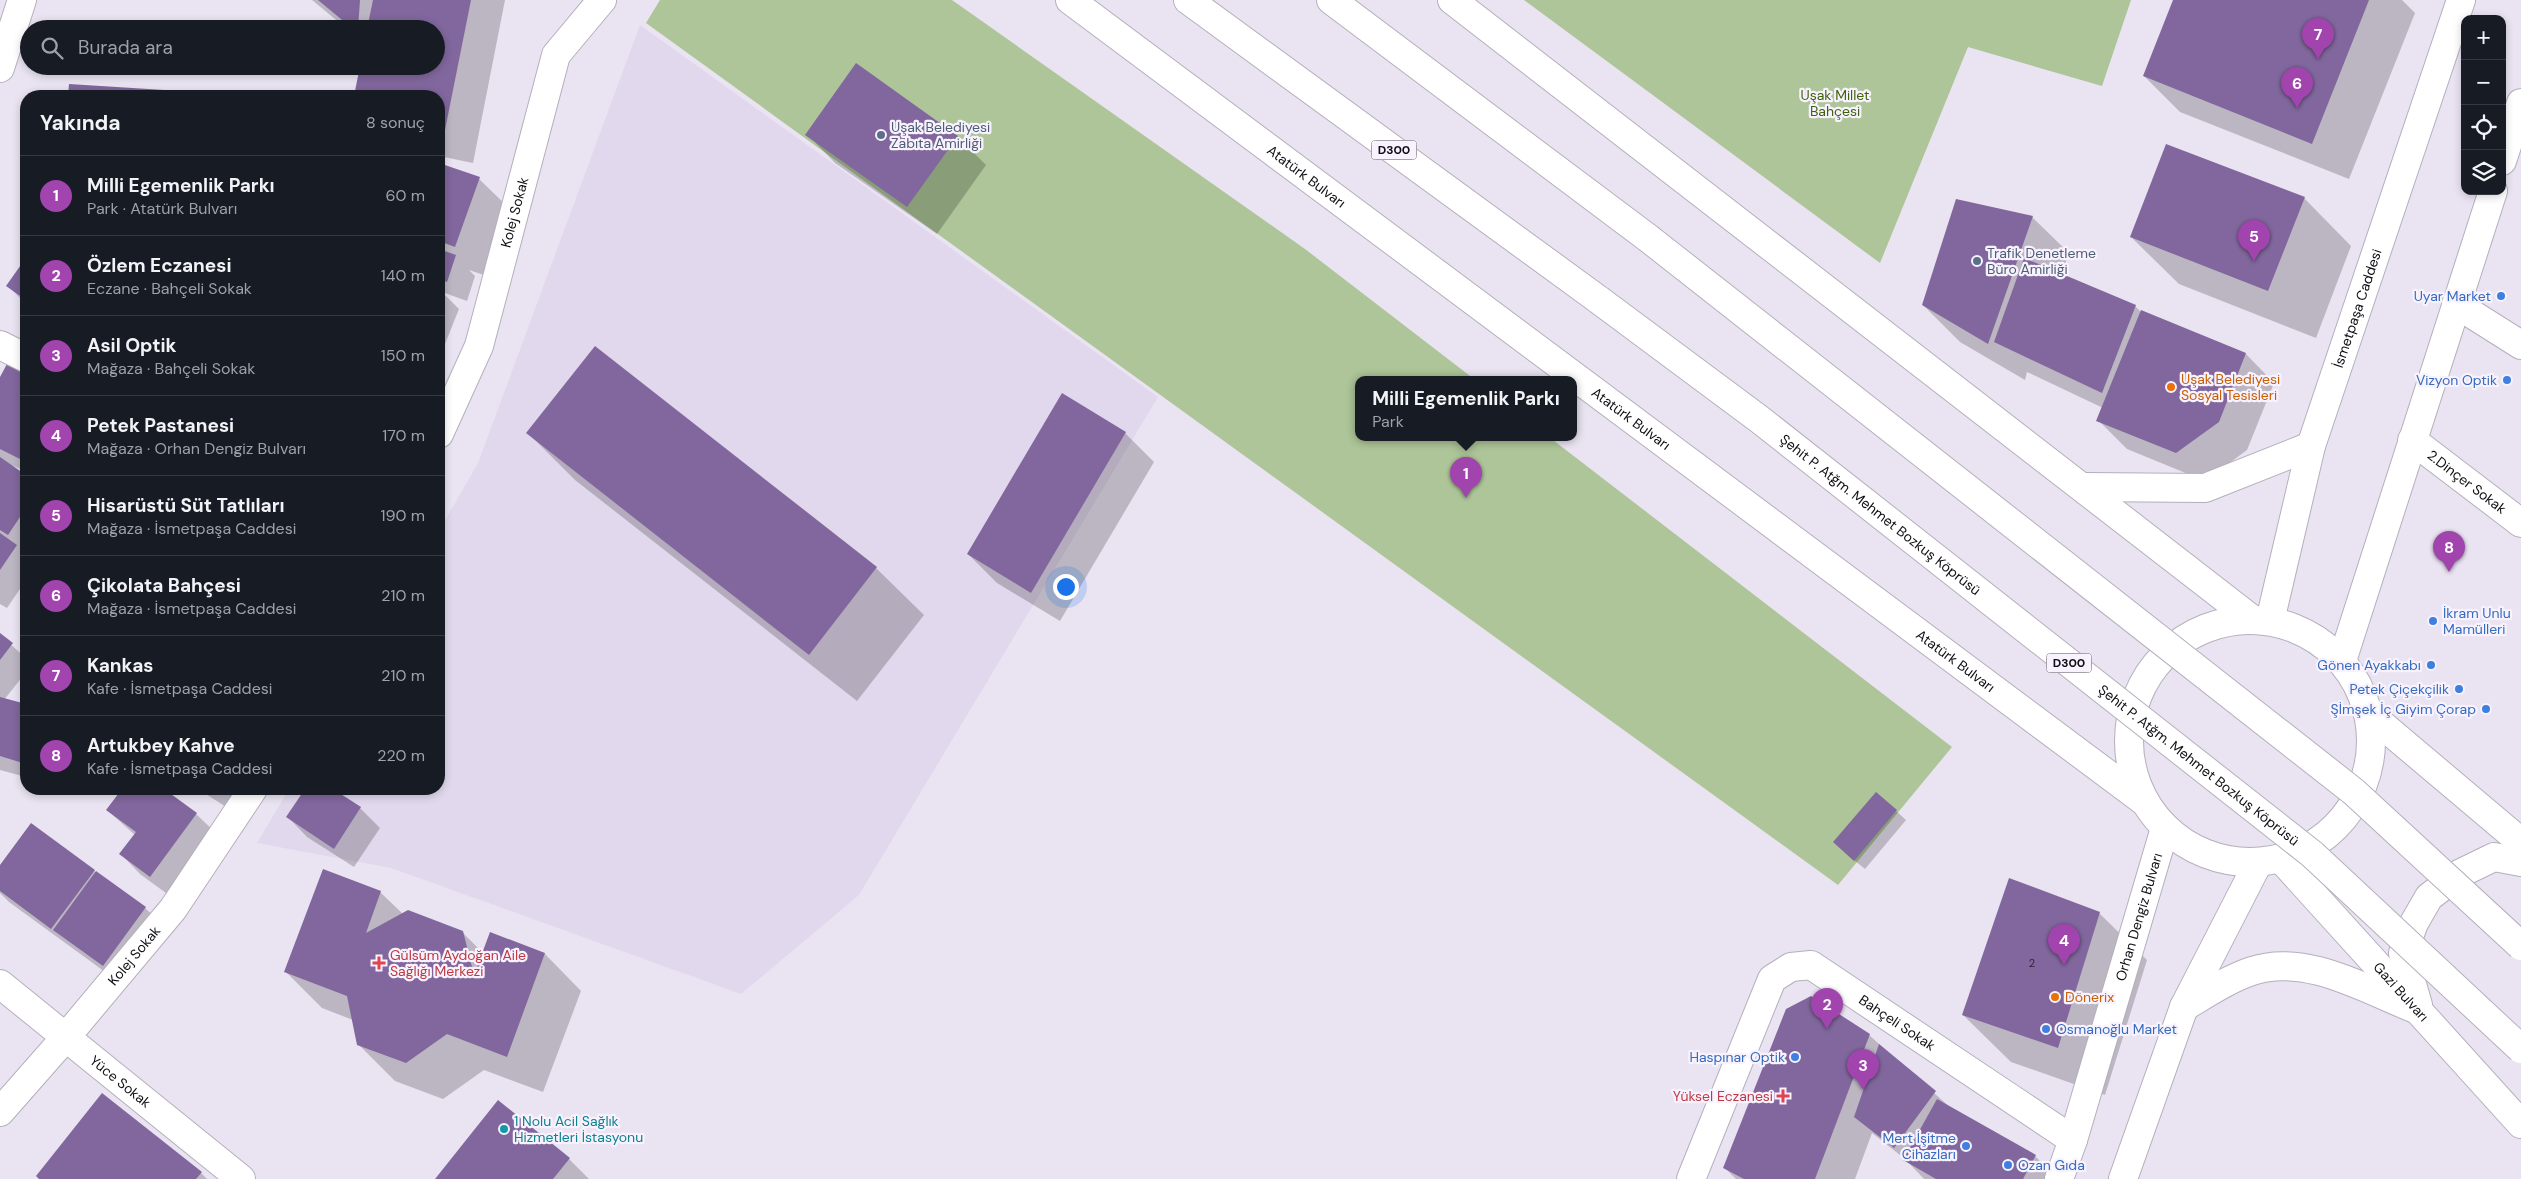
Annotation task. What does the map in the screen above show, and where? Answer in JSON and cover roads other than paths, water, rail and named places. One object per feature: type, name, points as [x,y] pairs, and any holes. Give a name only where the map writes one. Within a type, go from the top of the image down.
[{"type":"main road","points":[[0,68],[22,0]]},
{"type":"main road","name":"Atatürk Bulvarı","points":[[1070,0],[1574,376]]},
{"type":"main road","name":"Şehit P. Atğm. Mehmet Bozkuş Köprüsü","points":[[1188,0],[1767,425],[2312,854],[2521,1049]]},
{"type":"main road","points":[[1331,0],[1648,238],[2354,792],[2521,946]]},
{"type":"main road","points":[[1452,0],[2084,487],[2261,620]]},
{"type":"main road","name":"İsmetpaşa Caddesi","points":[[2261,620],[2311,446],[2460,0]]},
{"type":"main road","name":"Kolej Sokak","points":[[445,421],[479,346],[556,55],[597,2]]},
{"type":"main road","points":[[2506,150],[2521,103]]},
{"type":"main road","points":[[2342,661],[2492,195]]},
{"type":"main road","points":[[2456,304],[2521,345]]},
{"type":"main road","points":[[0,345],[20,355]]},
{"type":"main road","name":"Atatürk Bulvarı","points":[[1577,378],[2145,802]]},
{"type":"main road","name":"2.Dinçer Sokak","points":[[2412,440],[2521,523]]},
{"type":"main road","points":[[2084,487],[2205,488],[2311,446]]},
{"type":"main road","points":[[2261,620],[2290,626],[2309,635],[2342,661],[2362,694],[2368,713],[2372,736],[2371,760],[2365,783],[2355,804],[2341,823],[2323,840],[2303,852],[2270,861],[2232,862],[2208,856],[2186,844],[2165,828],[2145,802],[2134,779],[2129,754],[2129,728],[2135,703],[2145,679],[2160,659],[2180,642],[2202,629],[2227,622],[2261,620]]},
{"type":"main road","points":[[2368,713],[2521,842]]},
{"type":"main road","name":"Kolej Sokak","points":[[0,1112],[66,1038],[173,909],[249,795]]},
{"type":"main road","name":"Orhan Dengiz Bulvarı","points":[[2059,1179],[2073,1140],[2165,828]]},
{"type":"main road","points":[[2420,1011],[2403,953],[2414,923],[2429,897],[2459,874],[2494,857],[2521,862]]},
{"type":"main road","points":[[2123,1179],[2184,1007],[2270,861]]},
{"type":"main road","name":"Gazi Bulvarı","points":[[2270,861],[2420,1011],[2521,1124]]},
{"type":"main road","name":"Bahçeli Sokak","points":[[1691,1179],[1772,980],[1791,967],[1811,965],[2073,1140]]},
{"type":"main road","points":[[2184,1007],[2226,983],[2253,971],[2285,966],[2328,974],[2420,1011]]},
{"type":"main road","name":"Yüce Sokak","points":[[0,984],[241,1179]]},
{"type":"place","name":"Kankas","points":[[2318,59]]},
{"type":"place","name":"Çikolata Bahçesi","points":[[2297,108]]},
{"type":"place","name":"Uşak Belediyesi Zabıta Amirliği","points":[[881,135]]},
{"type":"place","name":"Trafik Denetleme Büro Amirliği","points":[[1977,261]]},
{"type":"place","name":"Hisarüstü Süt Tatlıları","points":[[2254,261]]},
{"type":"place","name":"Uyar Market","points":[[2501,296]]},
{"type":"place","name":"Vizyon Optik","points":[[2507,380]]},
{"type":"place","name":"Uşak Belediyesi Sosyal Tesisleri","points":[[2171,387]]},
{"type":"place","name":"Milli Egemenlik Parkı","points":[[1466,498]]},
{"type":"place","name":"Artukbey Kahve","points":[[2449,572]]},
{"type":"place","name":"İkram Unlu Mamülleri","points":[[2433,621]]},
{"type":"place","name":"Gönen Ayakkabı","points":[[2431,665]]},
{"type":"place","name":"Petek Çiçekçilik","points":[[2459,689]]},
{"type":"place","name":"Şİmşek İç Giyim Çorap","points":[[2486,709]]},
{"type":"place","name":"Gülsüm Aydoğan Aile Sağlığı Merkezi","points":[[379,963]]},
{"type":"place","name":"Petek Pastanesi","points":[[2064,965]]},
{"type":"place","name":"Dönerix","points":[[2055,997]]},
{"type":"place","name":"Özlem Eczanesi","points":[[1827,1029]]},
{"type":"place","name":"Osmanoğlu Market","points":[[2046,1029]]},
{"type":"place","name":"Haspınar Optik","points":[[1795,1057]]},
{"type":"place","name":"Asil Optik","points":[[1863,1090]]},
{"type":"place","name":"Yüksel Eczanesi","points":[[1783,1096]]},
{"type":"place","name":"1 Nolu Acil Sağlık Hizmetleri İstasyonu","points":[[504,1129]]},
{"type":"place","name":"Mert İşitme Cihazları","points":[[1966,1146]]},
{"type":"place","name":"Ozan Gıda","points":[[2008,1165]]},
{"type":"park label","name":"Uşak Millet Bahçesi","points":[[1835,104]]}]
